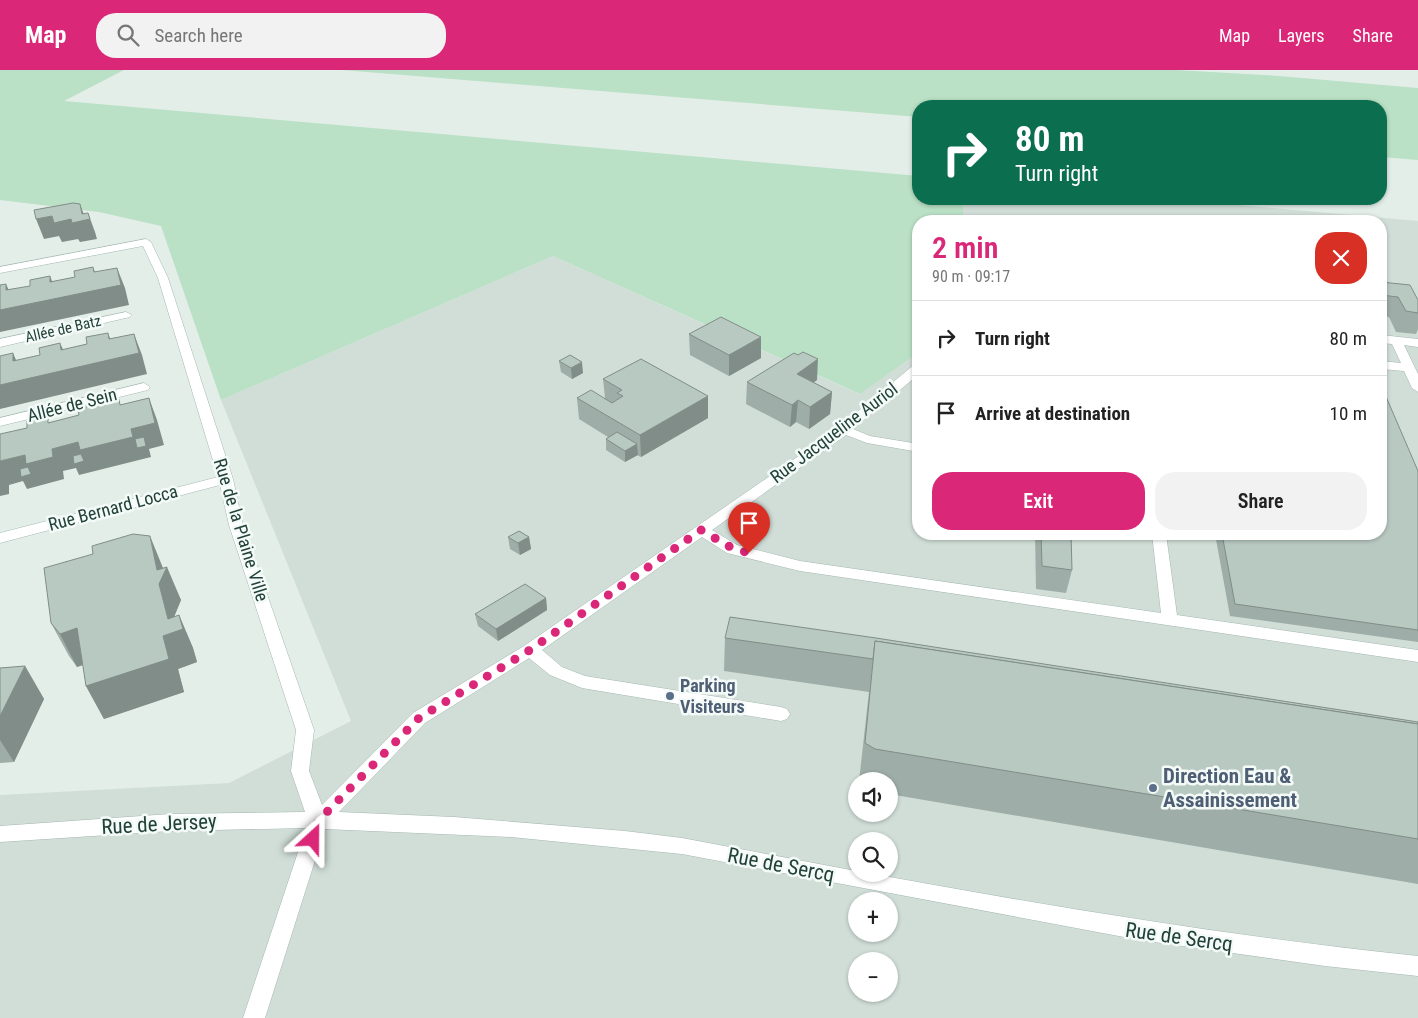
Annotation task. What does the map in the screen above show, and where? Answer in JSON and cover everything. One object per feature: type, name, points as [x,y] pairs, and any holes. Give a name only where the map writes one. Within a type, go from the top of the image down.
[{"type":"street","name":"Rue de la Plaine Ville","points":[[0,270],[146,242],[163,278],[226,479],[236,525],[305,730],[300,771],[318,821]]},
{"type":"street","name":"Allée de Batz","points":[[0,343],[126,315]]},
{"type":"street","points":[[1387,339],[1418,343]]},
{"type":"street","points":[[1396,340],[1418,388]]},
{"type":"street","points":[[1387,366],[1408,368]]},
{"type":"street","name":"Rue Jacqueline Auriol","points":[[318,821],[419,718],[530,650],[844,430],[912,373]]},
{"type":"street","name":"Allée de Sein","points":[[0,422],[144,387]]},
{"type":"street","points":[[844,430],[867,439],[912,447]]},
{"type":"street","name":"Rue Bernard Locca","points":[[0,538],[226,479]]},
{"type":"street","points":[[701,530],[732,548],[800,566],[1418,656]]},
{"type":"street","points":[[1160,540],[1170,620]]},
{"type":"street","points":[[530,650],[556,671],[582,682],[781,714]]},
{"type":"street","points":[[254,1018],[318,821]]},
{"type":"street","name":"Rue de Jersey","points":[[0,834],[162,822],[318,821]]},
{"type":"street","name":"Rue de Sercq","points":[[318,821],[503,827],[682,846],[1168,937],[1418,966]]},
{"type":"shaded area","points":[[963,205],[1238,205],[1351,215],[963,215]]},
{"type":"shaded area","points":[[1387,218],[1418,221],[1418,1018],[0,1018],[0,795],[229,783],[351,721],[221,400],[553,256],[859,394],[912,357],[912,540],[1387,540]]},
{"type":"green space","points":[[0,70],[124,70],[64,101],[912,175],[912,205],[963,205],[963,215],[912,215],[912,357],[860,394],[553,256],[221,400],[161,226],[99,212],[0,200]]},
{"type":"green space","points":[[342,70],[1177,70],[1279,76],[1418,88],[1418,160],[1387,157],[1387,100],[912,100],[912,116]]},
{"type":"building","points":[[73,203],[80,204],[82,214],[88,213],[90,219],[72,223],[71,219],[54,223],[52,216],[36,219],[34,210]]},
{"type":"building","points":[[93,267],[94,272],[117,268],[121,285],[0,310],[0,285],[6,284],[6,290],[30,286],[30,280],[50,276],[50,282],[75,277],[74,271]]},
{"type":"building","points":[[1387,283],[1410,285],[1418,300],[1418,313],[1406,311],[1398,297],[1387,296]]},
{"type":"building","points":[[721,317],[761,337],[729,355],[689,334]]},
{"type":"building","points":[[108,333],[109,339],[134,334],[139,353],[0,385],[0,356],[13,353],[13,361],[40,355],[39,348],[60,343],[61,350],[87,344],[86,337]]},
{"type":"building","points":[[803,352],[818,359],[797,374],[832,392],[810,407],[798,400],[792,405],[747,382],[794,353],[798,355]]},
{"type":"building","points":[[570,355],[582,362],[571,368],[559,361]]},
{"type":"building","points":[[641,359],[708,396],[640,435],[577,398],[591,390],[612,403],[623,396],[617,393],[622,390],[603,379]]},
{"type":"building","points":[[149,398],[155,423],[131,429],[133,437],[80,450],[78,442],[52,449],[53,457],[26,464],[25,455],[0,461],[0,434],[27,428],[27,421],[48,416],[48,423],[79,415],[78,409],[119,399],[120,405]]},
{"type":"building","points":[[1387,399],[1418,471],[1418,630],[1235,604],[1223,540],[1387,540]]},
{"type":"building","points":[[617,432],[637,444],[625,451],[606,439]]},
{"type":"building","points":[[144,437],[146,446],[137,448],[135,439]]},
{"type":"building","points":[[81,454],[84,461],[74,464],[73,456]]},
{"type":"building","points":[[28,467],[31,474],[21,477],[20,469]]},
{"type":"building","points":[[519,531],[529,537],[518,543],[508,537]]},
{"type":"building","points":[[133,534],[150,536],[157,570],[167,567],[159,584],[168,619],[179,615],[183,629],[163,636],[169,659],[86,686],[77,628],[60,634],[51,623],[44,568],[93,554],[92,546]]},
{"type":"building","points":[[1041,540],[1071,540],[1072,570],[1042,566]]},
{"type":"building","points":[[525,584],[546,598],[496,629],[475,614]]},
{"type":"building","points":[[730,617],[1418,722],[1418,724],[875,641],[873,659],[725,638]]},
{"type":"building","name":"Direction Eau & Assainissement","points":[[875,641],[1418,724],[1418,839],[875,749],[865,743]]},
{"type":"building","points":[[25,666],[0,716],[0,668]]},
{"type":"place","name":"Parking Visiteurs","points":[[670,696]]},
{"type":"place","name":"Direction Eau & Assainissement","points":[[1153,788]]},
{"type":"route","points":[[313,839],[318,821],[419,718],[530,650],[701,530],[732,548],[749,553]]}]
